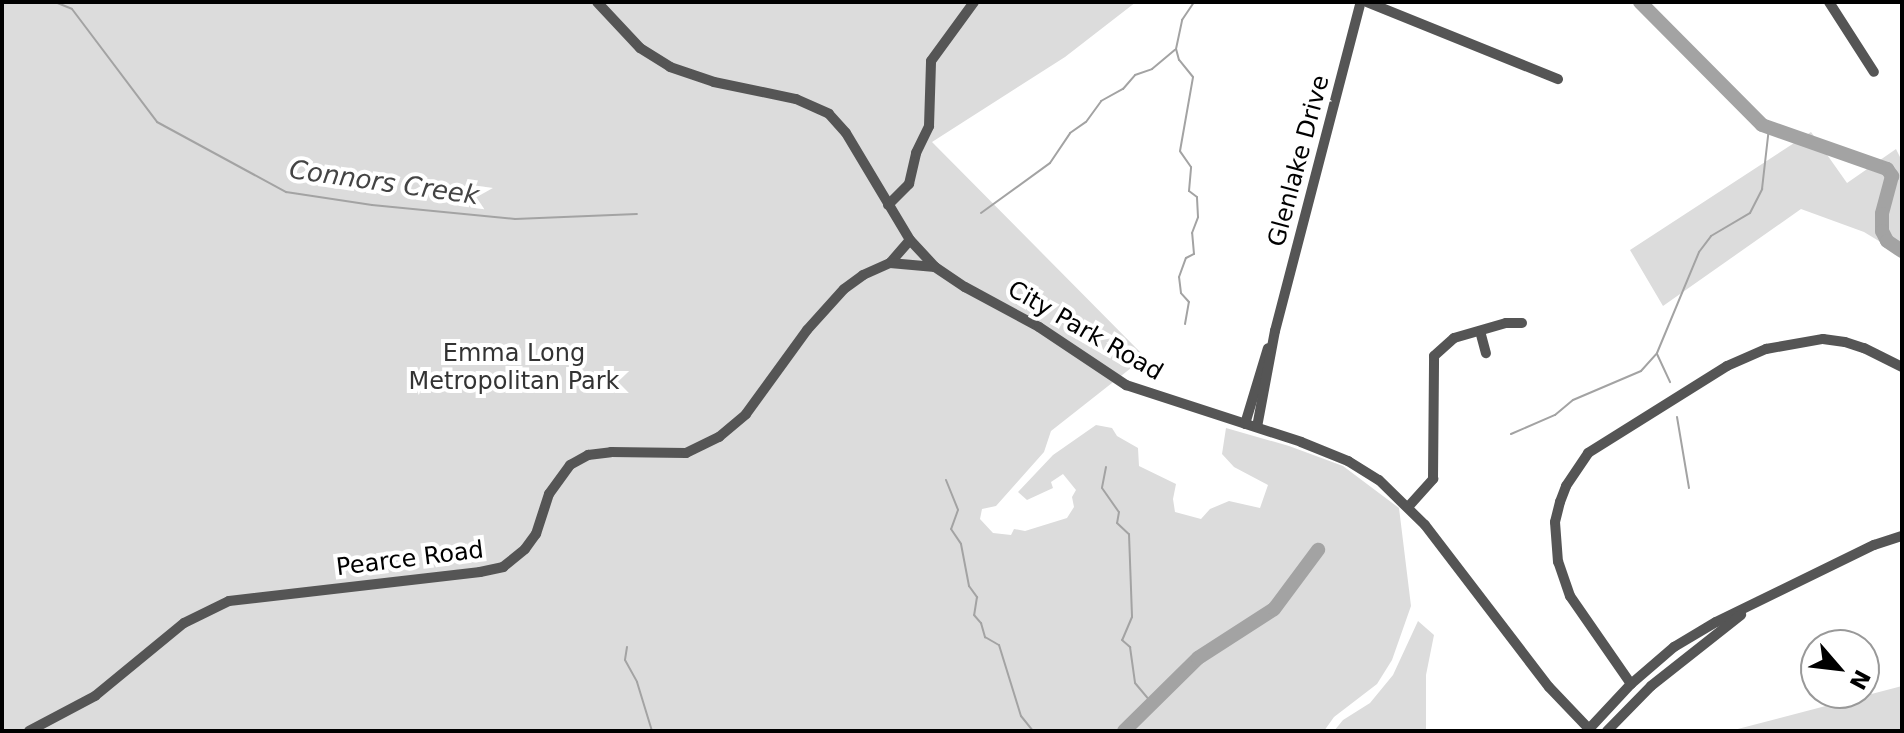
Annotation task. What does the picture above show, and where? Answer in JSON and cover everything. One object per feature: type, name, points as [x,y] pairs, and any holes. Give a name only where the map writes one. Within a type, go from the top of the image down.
[{"type":"street","name":"City Park Road","points":[[597,2],[640,48],[670,67],[714,82],[796,99],[829,114],[846,133],[910,240],[935,267],[1039,327],[1126,385],[1257,427],[1356,466],[1379,480],[1408,507],[1549,687],[1590,730]]},
{"type":"street","points":[[888,205],[906,189],[929,126],[931,61],[974,2]]},
{"type":"street","points":[[1364,2],[1558,79]]},
{"type":"street","name":"Glenlake Drive","points":[[1257,427],[1275,331],[1364,2]]},
{"type":"street","points":[[1829,2],[1874,72]]},
{"type":"street","points":[[890,263],[910,240]]},
{"type":"street","points":[[890,263],[935,267]]},
{"type":"street","name":"Pearce Road","points":[[29,731],[95,696],[184,623],[229,601],[503,567],[525,549],[536,534],[549,494],[570,465],[588,455],[611,452],[686,453],[719,437],[746,414],[807,330],[844,289],[863,275],[890,263]]},
{"type":"street","points":[[1408,507],[1433,479],[1434,356],[1454,338],[1522,323]]},
{"type":"street","name":"Glenlake Drive","points":[[1245,424],[1258,373],[1275,331]]},
{"type":"street","points":[[1480,331],[1486,353]]},
{"type":"street","points":[[1631,684],[1570,596],[1554,544],[1555,522],[1566,486],[1588,453],[1727,366],[1766,349],[1823,339],[1845,342],[1902,367]]},
{"type":"street","points":[[1590,730],[1631,684],[1674,647],[1874,545],[1902,536]]},
{"type":"street","points":[[1607,731],[1651,686],[1762,600]]},
{"type":"green space","name":"Emma Long Metropolitan Park","points":[[2,2],[1136,2],[1065,57],[932,142],[1145,357],[1051,431],[1044,452],[996,506],[982,509],[980,519],[993,533],[1011,535],[1014,529],[1025,531],[1067,518],[1074,507],[1072,497],[1076,490],[1063,474],[1051,482],[1053,488],[1027,500],[1018,492],[1053,455],[1096,425],[1112,428],[1117,436],[1138,448],[1139,466],[1176,484],[1173,499],[1175,512],[1201,519],[1210,509],[1229,501],[1260,508],[1268,485],[1234,467],[1222,454],[1226,428],[1289,446],[1343,466],[1399,508],[1411,606],[1392,660],[1377,684],[1334,717],[1324,731],[2,731]]},
{"type":"green space","points":[[1811,132],[1847,183],[1896,149],[1902,161],[1902,255],[1864,232],[1801,209],[1663,306],[1630,250]]},
{"type":"green space","points":[[1418,621],[1434,635],[1426,675],[1426,731],[1334,731],[1343,720],[1370,703],[1393,675]]},
{"type":"green space","points":[[1902,686],[1902,731],[1730,731],[1814,709],[1880,709],[1880,692]]},
{"type":"waterway","name":"Connors Creek","points":[[55,2],[72,9],[157,122],[286,192],[372,205],[515,219],[637,214]]},
{"type":"waterway","points":[[1185,324],[1189,302],[1181,293],[1179,277],[1186,258],[1194,254],[1192,233],[1198,217],[1197,197],[1189,191],[1191,167],[1180,151],[1193,77],[1179,60],[1176,49],[1182,20],[1194,2]]},
{"type":"waterway","points":[[1640,2],[1762,125],[1887,169],[1892,176],[1882,214],[1882,231],[1887,241],[1902,251]]},
{"type":"waterway","points":[[981,213],[1050,163],[1070,133],[1086,122],[1101,101],[1123,89],[1135,75],[1152,69],[1175,50]]},
{"type":"waterway","points":[[1511,434],[1555,415],[1573,400],[1641,371],[1657,353],[1699,252],[1711,236],[1750,213],[1762,189],[1769,128]]},
{"type":"waterway","points":[[1657,354],[1670,382]]},
{"type":"waterway","points":[[1677,417],[1689,488]]},
{"type":"waterway","points":[[1106,467],[1102,488],[1119,512],[1117,523],[1129,534],[1132,617],[1122,640],[1130,647],[1135,683],[1152,703]]},
{"type":"waterway","points":[[946,480],[958,510],[951,529],[961,544],[969,586],[977,597],[974,615],[981,623],[985,637],[999,645],[1021,716],[1033,731]]},
{"type":"waterway","points":[[1124,731],[1198,658],[1274,609],[1318,550]]},
{"type":"waterway","points":[[627,647],[625,660],[637,682],[652,731]]}]
